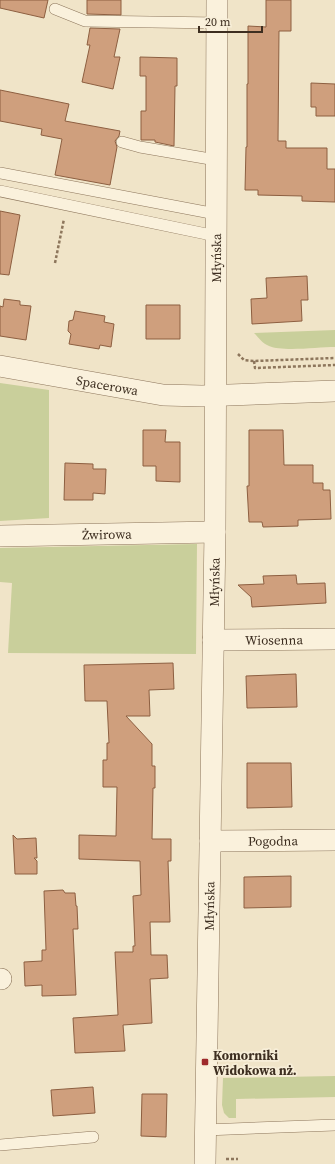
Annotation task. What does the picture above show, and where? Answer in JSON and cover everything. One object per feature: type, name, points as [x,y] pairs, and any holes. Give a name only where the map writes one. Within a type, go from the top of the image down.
[{"type":"street","name":"Młyńska","points":[[205,1164],[215,532],[217,0]]},
{"type":"street","name":"Spacerowa","points":[[0,366],[163,395],[181,396],[335,391]]},
{"type":"street","name":"Żwirowa","points":[[0,536],[215,532]]},
{"type":"street","name":"Wiosenna","points":[[213,640],[335,639]]},
{"type":"street","name":"Pogodna","points":[[210,841],[335,840]]},
{"type":"lane","points":[[55,9],[85,21],[217,23]]},
{"type":"lane","points":[[122,142],[140,147],[216,160]]},
{"type":"lane","points":[[0,173],[216,214]]},
{"type":"lane","points":[[0,191],[216,236]]},
{"type":"lane","points":[[205,1130],[335,1125]]},
{"type":"lane","points":[[0,1145],[93,1137]]},
{"type":"path","points":[[55,263],[67,205]]},
{"type":"path","points":[[235,351],[244,360],[254,361],[335,358]]},
{"type":"path","points":[[254,361],[255,368],[335,366]]},
{"type":"green space","points":[[335,330],[335,347],[301,349],[283,349],[269,346],[262,342],[254,333]]},
{"type":"green space","points":[[0,383],[49,390],[49,518],[0,521]]},
{"type":"green space","points":[[197,544],[196,654],[8,653],[12,583],[0,582],[0,548]]},
{"type":"green space","points":[[335,1076],[335,1097],[236,1099],[236,1118],[229,1118],[224,1113],[222,1105],[223,1078]]},
{"type":"building","points":[[0,0],[48,0],[44,18],[0,8]]},
{"type":"building","points":[[87,0],[121,0],[121,15],[87,14]]},
{"type":"building","points":[[266,0],[291,0],[291,31],[279,31],[278,141],[286,141],[286,148],[327,148],[327,169],[335,169],[335,202],[302,201],[302,196],[258,195],[258,190],[245,190],[247,147],[248,26],[266,27]]},
{"type":"building","points":[[90,28],[120,29],[114,57],[120,57],[113,89],[82,82],[90,45],[87,45]]},
{"type":"building","points":[[140,57],[177,58],[174,146],[155,142],[155,140],[141,140],[141,111],[146,111],[146,76],[140,76]]},
{"type":"building","points":[[311,83],[335,84],[335,116],[316,116],[316,107],[311,107]]},
{"type":"building","points":[[0,90],[69,104],[65,121],[120,131],[119,136],[115,141],[117,147],[110,185],[55,175],[62,139],[41,135],[42,129],[0,121]]},
{"type":"building","points":[[0,211],[20,215],[9,275],[0,274]]},
{"type":"building","points":[[307,276],[308,300],[301,300],[302,321],[252,324],[251,299],[267,298],[266,278]]},
{"type":"building","points":[[4,299],[20,301],[20,305],[31,306],[26,340],[0,336],[0,306],[3,307]]},
{"type":"building","points":[[146,305],[180,305],[180,339],[146,339]]},
{"type":"building","points":[[75,311],[105,316],[104,322],[114,324],[111,347],[100,345],[99,349],[69,344],[71,334],[68,331],[69,321],[73,320]]},
{"type":"building","points":[[143,430],[166,430],[165,442],[180,442],[180,482],[156,481],[156,466],[143,466]]},
{"type":"building","points":[[249,430],[283,430],[284,465],[313,465],[313,483],[323,483],[323,490],[330,490],[331,519],[298,520],[298,526],[263,527],[262,522],[249,522],[247,486],[249,486]]},
{"type":"building","points":[[65,463],[93,464],[93,469],[106,469],[105,494],[93,493],[93,500],[64,500]]},
{"type":"building","points":[[296,575],[297,584],[325,583],[326,603],[252,607],[251,597],[238,585],[264,584],[263,576]]},
{"type":"building","points":[[173,663],[174,689],[149,690],[150,716],[126,716],[152,744],[152,766],[155,766],[155,788],[153,788],[152,839],[171,839],[171,861],[168,861],[170,922],[150,922],[151,955],[167,955],[168,978],[150,979],[152,1023],[123,1025],[125,1051],[75,1053],[73,1018],[118,1015],[115,952],[133,952],[133,946],[135,946],[133,896],[141,895],[140,861],[79,859],[79,835],[116,836],[117,787],[103,787],[103,760],[107,760],[107,743],[109,743],[107,701],[85,701],[84,665]]},
{"type":"building","points":[[296,674],[297,707],[247,708],[246,676]]},
{"type":"building","points":[[247,763],[291,763],[292,807],[247,808]]},
{"type":"building","points":[[13,835],[17,839],[36,838],[37,858],[34,858],[37,861],[37,874],[15,874]]},
{"type":"building","points":[[291,876],[291,907],[244,908],[244,877]]},
{"type":"building","points":[[63,890],[65,893],[75,893],[77,906],[78,929],[73,929],[76,995],[42,996],[42,985],[25,986],[24,962],[42,961],[42,950],[46,950],[44,891]]},
{"type":"building","points":[[93,1087],[95,1113],[53,1116],[51,1090]]},
{"type":"building","points":[[142,1094],[167,1094],[166,1137],[141,1136]]},
{"type":"place","name":"Komorniki Widokowa nż.","points":[[205,1062]]}]
